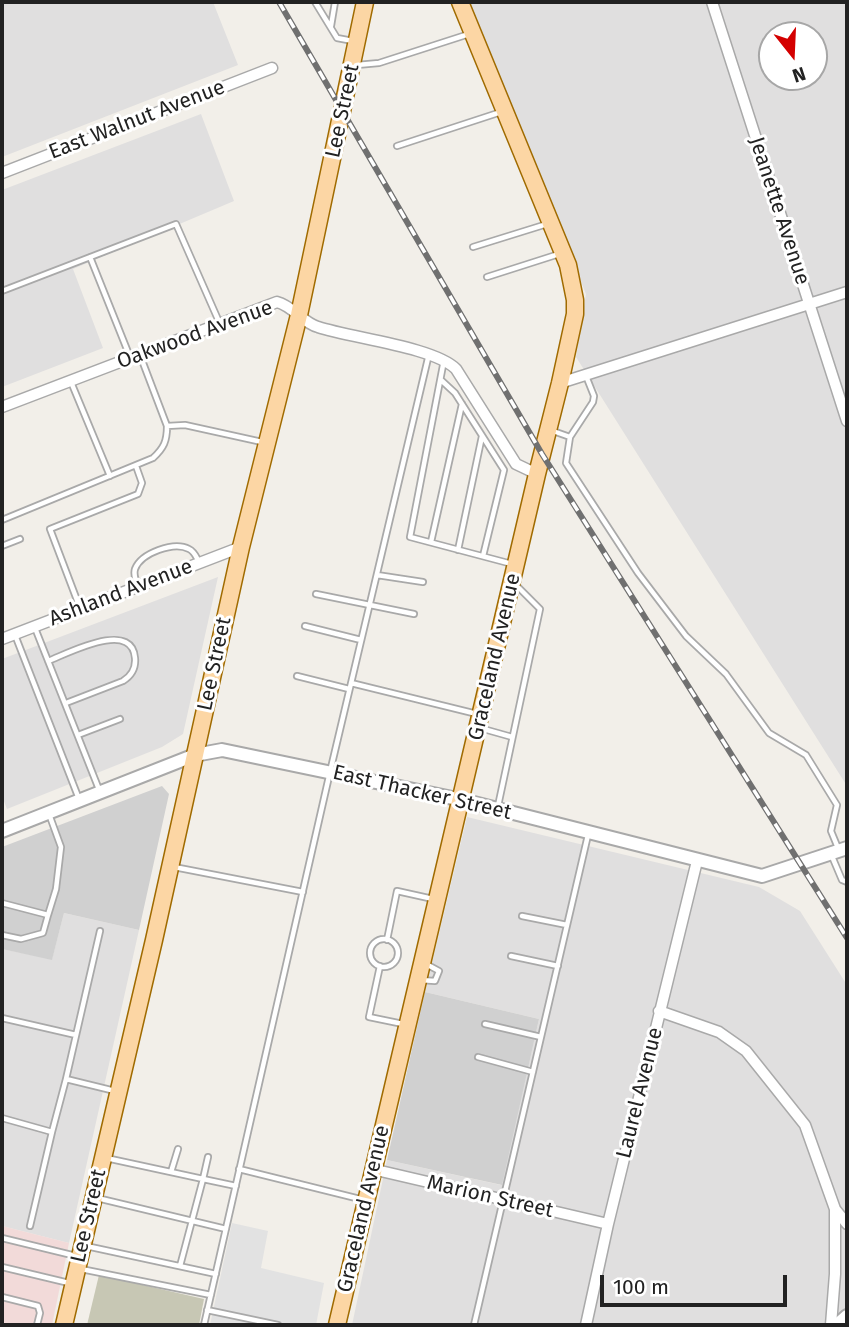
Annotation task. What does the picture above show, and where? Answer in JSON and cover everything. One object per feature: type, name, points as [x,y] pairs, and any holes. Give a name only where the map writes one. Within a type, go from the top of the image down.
[{"type":"main road","name":"Lee Street","points":[[64,1325],[241,547],[299,315],[365,2]]},
{"type":"main road","name":"Graceland Avenue","points":[[337,1325],[575,314],[568,265],[460,2]]},
{"type":"street","name":"Jeanette Avenue","points":[[712,2],[847,421]]},
{"type":"street","name":"East Walnut Avenue","points":[[2,173],[272,68]]},
{"type":"street","points":[[560,383],[847,292]]},
{"type":"street","name":"Oakwood Avenue","points":[[2,407],[277,302],[284,304],[314,326],[444,360],[456,369],[516,464],[537,474]]},
{"type":"street","name":"Ashland Avenue","points":[[2,639],[241,547]]},
{"type":"street","name":"East Thacker Street","points":[[2,831],[195,755],[222,750],[462,800],[762,876],[839,851]]},
{"type":"street","name":"Laurel Avenue","points":[[586,1325],[608,1224],[697,861]]},
{"type":"street","points":[[659,1011],[719,1032],[746,1051],[805,1125],[835,1209],[847,1224]]},
{"type":"street","name":"Marion Street","points":[[372,1169],[608,1224]]},
{"type":"street","points":[[831,1325],[835,1274],[835,1209]]},
{"type":"street","points":[[837,1325],[847,1316]]},
{"type":"lane","points":[[315,2],[337,38],[357,41]]},
{"type":"lane","points":[[331,27],[335,2]]},
{"type":"lane","points":[[352,65],[379,63],[473,33]]},
{"type":"lane","points":[[397,146],[505,111]]},
{"type":"lane","points":[[472,247],[551,223]]},
{"type":"lane","points":[[2,291],[176,224],[220,324]]},
{"type":"lane","points":[[487,277],[563,252]]},
{"type":"lane","points":[[2,520],[153,458],[163,449],[167,438],[167,426],[90,257]]},
{"type":"lane","points":[[204,1325],[429,354]]},
{"type":"lane","points":[[444,360],[410,537],[483,556],[514,573],[540,609],[497,809]]},
{"type":"lane","points":[[586,375],[594,396],[593,402],[570,437],[566,463],[638,573],[686,636],[726,674],[769,733],[806,755],[837,805],[831,831],[839,851],[842,880],[847,881]]},
{"type":"lane","points":[[440,380],[456,393],[504,470],[483,556]]},
{"type":"lane","points":[[71,381],[110,476]]},
{"type":"lane","points":[[431,542],[462,403]]},
{"type":"lane","points":[[167,426],[186,425],[269,443]]},
{"type":"lane","points":[[549,429],[570,437]]},
{"type":"lane","points":[[458,550],[482,435]]},
{"type":"lane","points":[[80,609],[50,529],[138,494],[142,482],[136,466]]},
{"type":"lane","points":[[2,546],[20,539]]},
{"type":"lane","points":[[138,587],[134,574],[136,566],[146,557],[169,547],[187,547],[199,563]]},
{"type":"lane","points":[[377,575],[423,582]]},
{"type":"lane","points":[[316,594],[414,614]]},
{"type":"lane","points":[[305,626],[361,640]]},
{"type":"lane","points":[[34,627],[100,793]]},
{"type":"lane","points":[[15,634],[80,801]]},
{"type":"lane","points":[[48,661],[107,639],[118,639],[129,645],[135,654],[135,666],[130,676],[66,703]]},
{"type":"lane","points":[[297,676],[350,686],[480,721],[512,737]]},
{"type":"lane","points":[[78,735],[120,719]]},
{"type":"lane","points":[[2,935],[21,940],[43,933],[56,889],[61,847],[49,813]]},
{"type":"lane","points":[[474,1325],[589,833]]},
{"type":"lane","points":[[170,866],[303,892]]},
{"type":"lane","points":[[387,940],[397,891],[438,900]]},
{"type":"lane","points":[[2,903],[48,915]]},
{"type":"lane","points":[[522,916],[567,925]]},
{"type":"lane","points":[[30,1226],[100,931]]},
{"type":"lane","points":[[387,940],[394,944],[397,957],[392,964],[380,966],[371,958],[370,950],[375,943],[387,940]]},
{"type":"lane","points":[[511,956],[558,966]]},
{"type":"lane","points":[[380,966],[369,1017],[407,1025]]},
{"type":"lane","points":[[2,1018],[76,1035]]},
{"type":"lane","points":[[485,1024],[541,1037]]},
{"type":"lane","points":[[478,1057],[533,1072]]},
{"type":"lane","points":[[66,1079],[118,1091]]},
{"type":"lane","points":[[2,1118],[52,1132]]},
{"type":"lane","points":[[171,1172],[178,1149]]},
{"type":"lane","points":[[103,1157],[236,1186]]},
{"type":"lane","points":[[180,1266],[208,1157]]},
{"type":"lane","points":[[239,1169],[365,1200]]},
{"type":"lane","points":[[93,1198],[226,1229]]},
{"type":"lane","points":[[2,1238],[78,1264],[211,1295]]},
{"type":"lane","points":[[2,1267],[78,1264],[180,1266],[216,1274]]},
{"type":"lane","points":[[2,1297],[38,1307],[40,1313],[37,1325]]},
{"type":"lane","points":[[207,1310],[278,1325]]},
{"type":"shaded area","points":[[2,2],[213,2],[238,65],[2,157]]},
{"type":"shaded area","points":[[466,2],[847,2],[847,786],[576,357],[586,294]]},
{"type":"shaded area","points":[[201,114],[234,201],[73,269],[103,348],[2,387],[2,190]]},
{"type":"shaded area","points":[[218,577],[183,734],[162,747],[7,809],[2,796],[2,659]]},
{"type":"shaded area","points":[[162,786],[169,794],[139,930],[64,913],[52,960],[2,949],[2,847]]},
{"type":"shaded area","points":[[467,817],[759,887],[800,911],[847,985],[847,1325],[352,1325],[387,1160],[501,1185],[539,1019],[425,992]]},
{"type":"shaded area","points":[[64,913],[139,930],[69,1243],[2,1226],[2,949],[52,959]]},
{"type":"shaded area","points":[[425,992],[539,1019],[502,1185],[387,1160]]},
{"type":"shaded area","points":[[232,1223],[268,1231],[261,1268],[324,1283],[316,1325],[210,1325]]},
{"type":"shaded area","points":[[2,1226],[69,1243],[52,1325],[2,1325]]},
{"type":"shaded area","points":[[99,1275],[204,1299],[199,1325],[87,1325]]},
{"type":"railway","points":[[279,2],[542,454],[847,938]]}]
